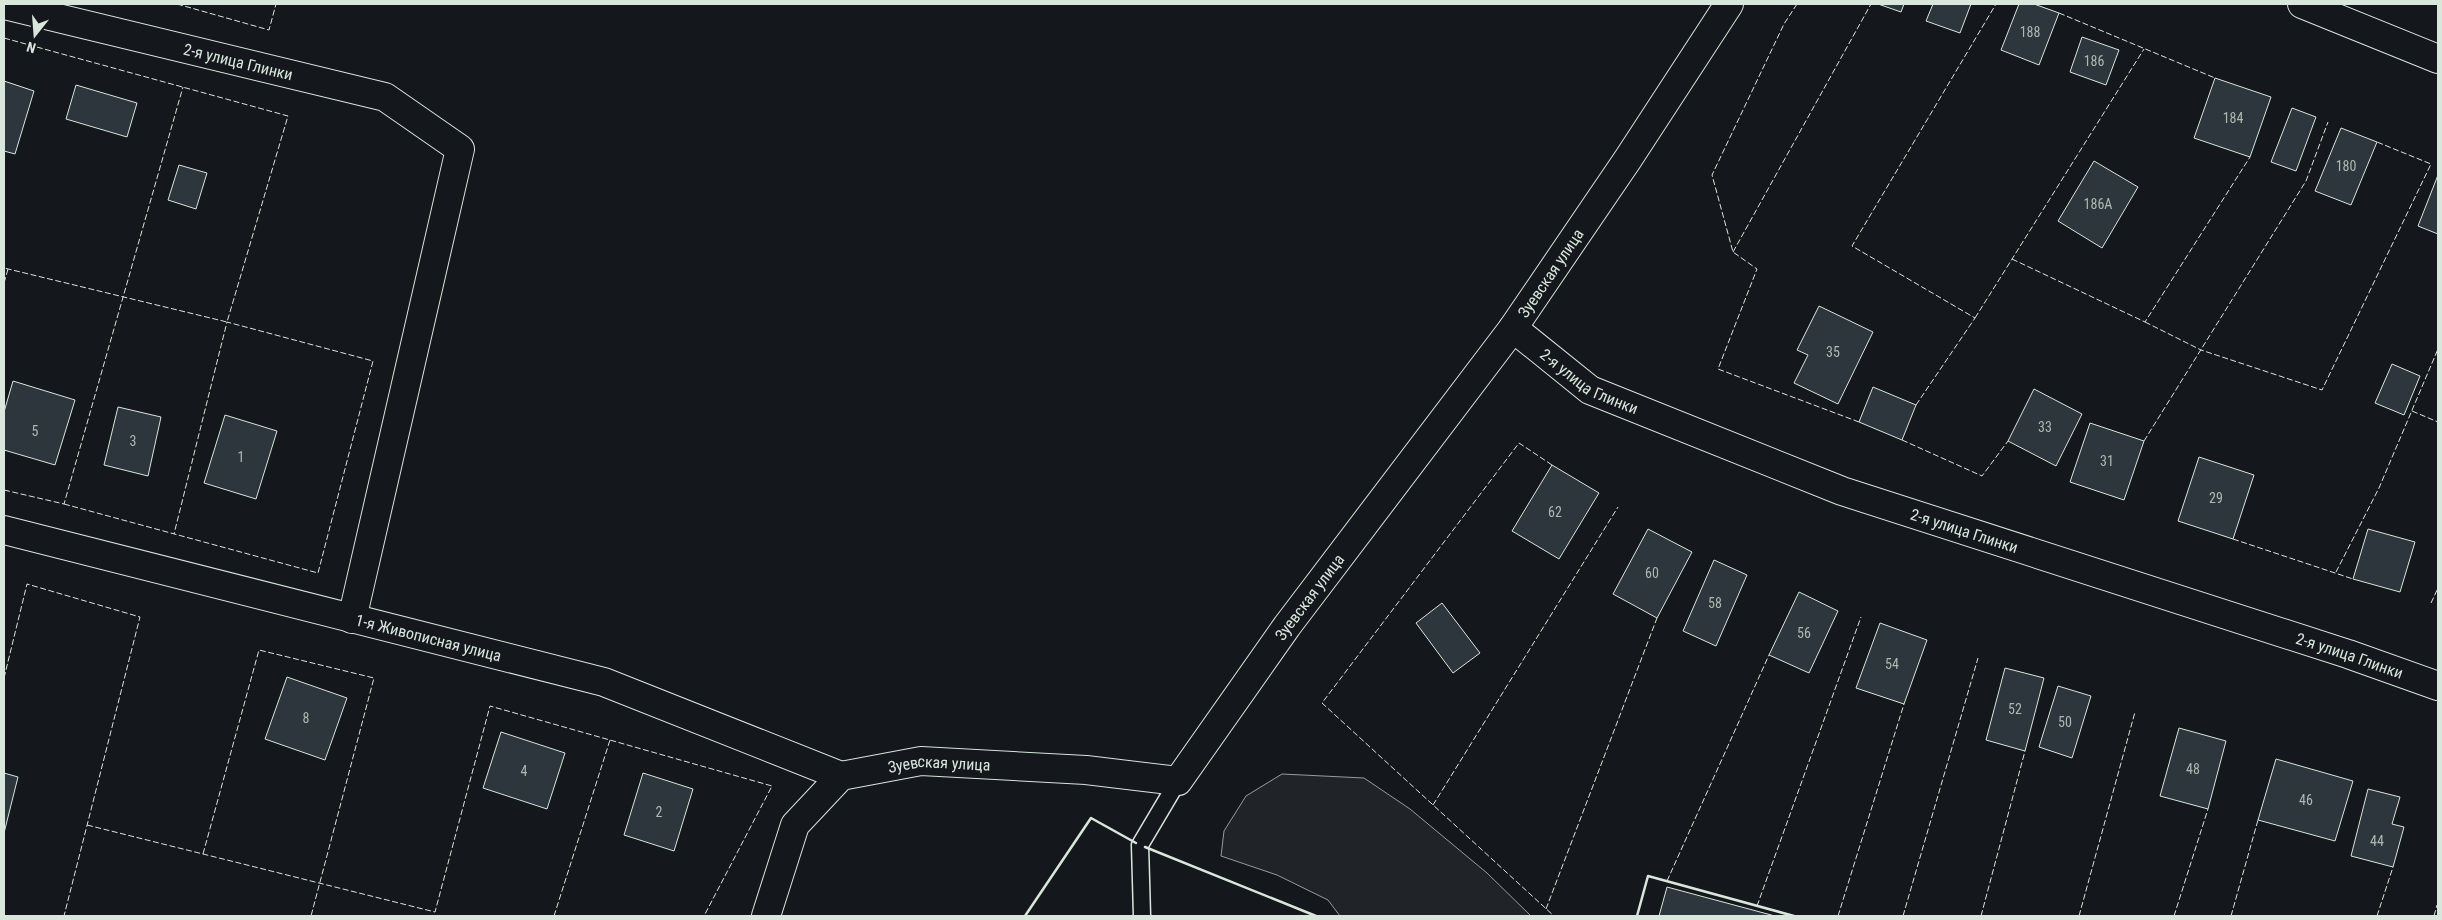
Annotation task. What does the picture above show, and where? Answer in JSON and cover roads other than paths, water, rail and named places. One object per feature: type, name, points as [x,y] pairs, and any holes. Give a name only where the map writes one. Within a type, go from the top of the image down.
[{"type":"street","name":"Зуевская улица","points":[[841,776],[921,761],[1086,770],[1178,781],[1287,626],[1513,328],[1628,159],[1729,4]]},
{"type":"street","points":[[2302,4],[2438,59]]},
{"type":"street","name":"2-я улица Глинки","points":[[4,5],[385,97],[460,149],[352,619]]},
{"type":"street","name":"2-я улица Глинки","points":[[1513,328],[1590,390],[1842,491],[2348,654],[2438,686]]},
{"type":"street","name":"1-я Живописная улица","points":[[4,530],[604,682],[841,776]]},
{"type":"street","points":[[766,916],[795,825],[841,776]]},
{"type":"lane","points":[[1142,916],[1140,845],[1178,781]]}]
